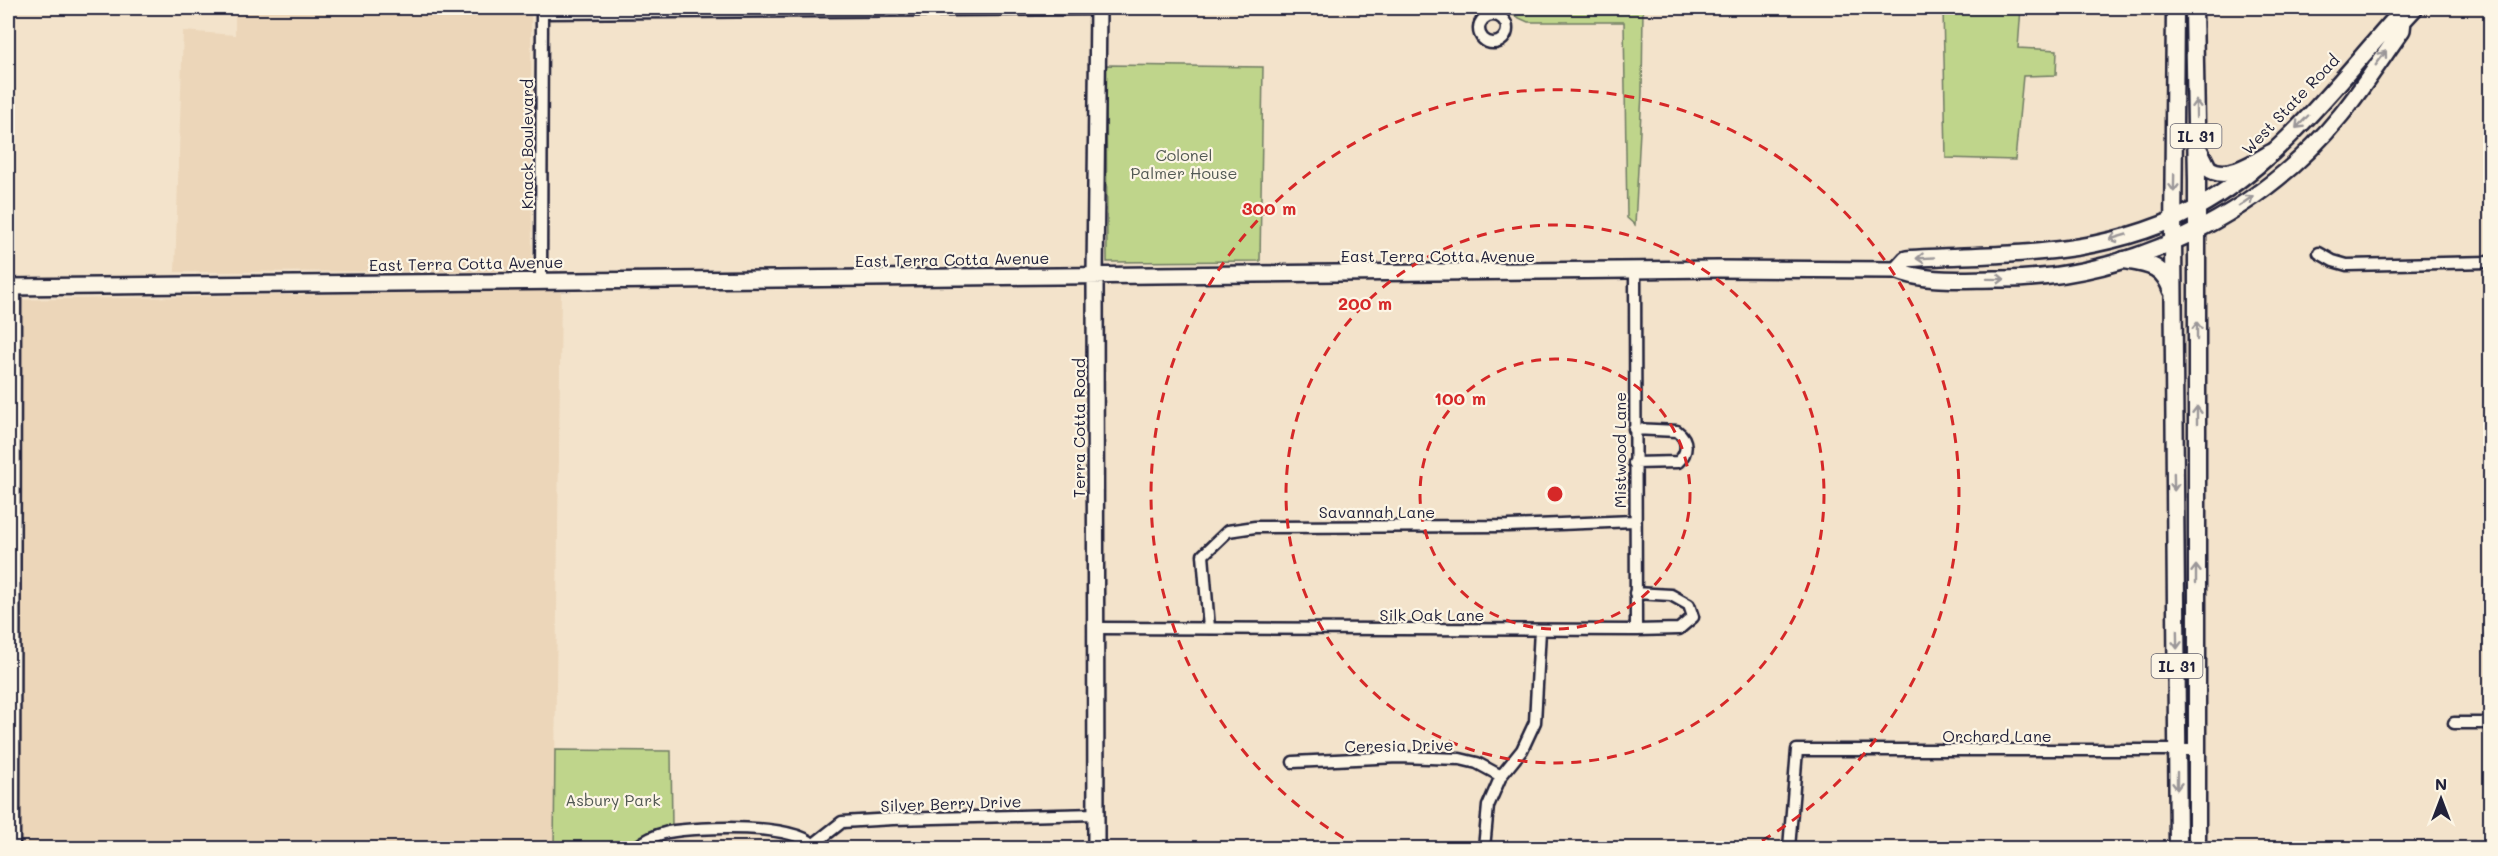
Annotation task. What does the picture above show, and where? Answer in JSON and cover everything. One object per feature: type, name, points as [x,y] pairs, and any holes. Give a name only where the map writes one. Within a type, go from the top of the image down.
[{"type":"main road","name":"Terra Cotta Road","points":[[1096,849],[1095,275],[1098,8]]},
{"type":"main road","name":"IL 31","points":[[2175,8],[2173,240],[2178,849]]},
{"type":"main road","name":"IL 31","points":[[2194,8],[2197,849]]},
{"type":"main road","name":"West State Road","points":[[2195,231],[2232,211],[2274,182],[2309,149],[2341,115],[2402,30],[2403,21],[2415,8]]},
{"type":"main road","name":"West State Road","points":[[2196,208],[2224,192],[2271,153],[2318,105],[2392,22],[2403,21]]},
{"type":"main road","points":[[2196,134],[2203,159],[2208,168],[2214,172],[2240,169],[2271,153]]},
{"type":"main road","name":"East Terra Cotta Avenue","points":[[1896,270],[1906,259],[2038,252],[2080,247],[2129,234],[2196,208]]},
{"type":"main road","name":"East Terra Cotta Avenue","points":[[11,287],[1635,270],[1896,270],[1908,275],[1951,279],[2013,280],[2067,273],[2124,260],[2195,231]]},
{"type":"main road","points":[[2124,260],[2144,263],[2163,273],[2174,297]]},
{"type":"street","points":[[542,10],[1098,8]]},
{"type":"street","points":[[1476,8],[1484,17]]},
{"type":"street","name":"Knack Boulevard","points":[[541,281],[542,10]]},
{"type":"street","points":[[2319,253],[2332,261],[2347,265],[2490,262]]},
{"type":"street","name":"Mistwood Lane","points":[[1635,270],[1636,630]]},
{"type":"street","points":[[11,287],[11,831],[14,849]]},
{"type":"street","points":[[1634,429],[1677,431],[1685,440],[1686,446],[1686,453],[1678,462],[1634,463]]},
{"type":"street","name":"Savannah Lane","points":[[1209,628],[1203,555],[1228,531],[1255,526],[1508,526],[1634,521]]},
{"type":"street","name":"Silk Oak Lane","points":[[1096,628],[1636,630],[1679,629],[1693,617],[1689,605],[1671,595],[1635,593]]},
{"type":"street","points":[[1484,849],[1488,806],[1501,776],[1522,750],[1534,722],[1540,630]]},
{"type":"street","points":[[2454,723],[2490,723]]},
{"type":"street","name":"Orchard Lane","points":[[1789,849],[1797,750],[2197,750]]},
{"type":"street","name":"Ceresia Drive","points":[[1293,762],[1398,758],[1460,759],[1478,763],[1501,776]]},
{"type":"street","name":"Silver Berry Drive","points":[[815,846],[842,822],[1096,814]]},
{"type":"street","points":[[635,849],[645,839],[666,832],[705,829],[755,829],[786,832],[815,846]]},
{"type":"shaded area","points":[[235,8],[531,8],[532,271],[175,272],[183,31],[235,35]]},
{"type":"shaded area","points":[[561,290],[554,848],[8,848],[8,300]]},
{"type":"green space","points":[[1505,8],[1643,8],[1642,93],[1635,225],[1627,218],[1624,22],[1528,22],[1508,13]]},
{"type":"green space","points":[[1943,8],[2021,8],[2018,48],[2057,50],[2056,75],[2023,76],[2015,160],[1946,158]]},
{"type":"green space","name":"Colonel Palmer House","points":[[1106,65],[1263,67],[1260,261],[1107,262]]},
{"type":"green space","name":"Asbury Park","points":[[555,750],[671,751],[672,827],[631,848],[554,848]]}]
